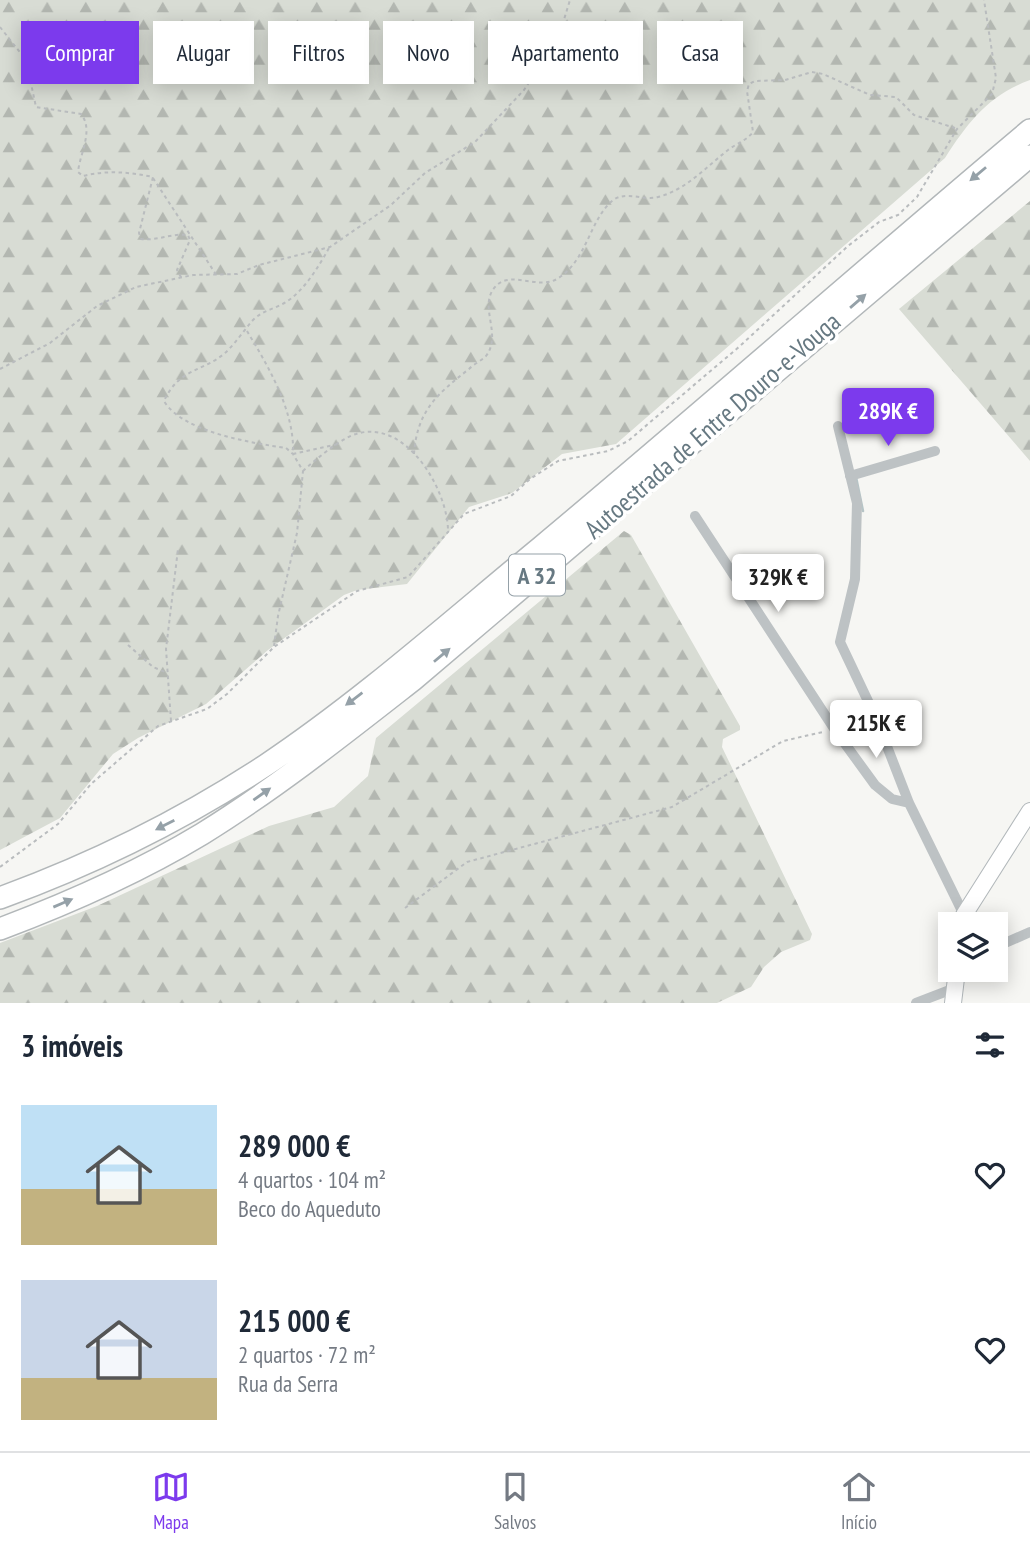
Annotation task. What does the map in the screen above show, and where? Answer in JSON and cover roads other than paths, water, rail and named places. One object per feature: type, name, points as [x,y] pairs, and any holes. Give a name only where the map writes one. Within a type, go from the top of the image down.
[{"type":"highway","name":"Autoestrada de Entre Douro-e-Vouga","points":[[0,898],[63,873],[171,821],[226,790],[299,740],[370,687],[595,501],[1030,130]]},
{"type":"highway","name":"Autoestrada de Entre Douro-e-Vouga","points":[[0,929],[97,888],[200,835],[347,732],[423,672],[1030,156]]},
{"type":"street","points":[[838,426],[857,503],[855,579],[840,642],[876,718],[909,803],[960,912]]},
{"type":"street","points":[[850,476],[935,451]]},
{"type":"street","points":[[695,516],[835,730],[875,785],[892,799],[909,803]]},
{"type":"street","points":[[835,730],[876,718]]},
{"type":"street","points":[[969,912],[1030,811]]},
{"type":"street","points":[[1008,942],[1030,932]]},
{"type":"street","points":[[916,1003],[954,995]]},
{"type":"waterway","points":[[856,477],[863,511]]}]
